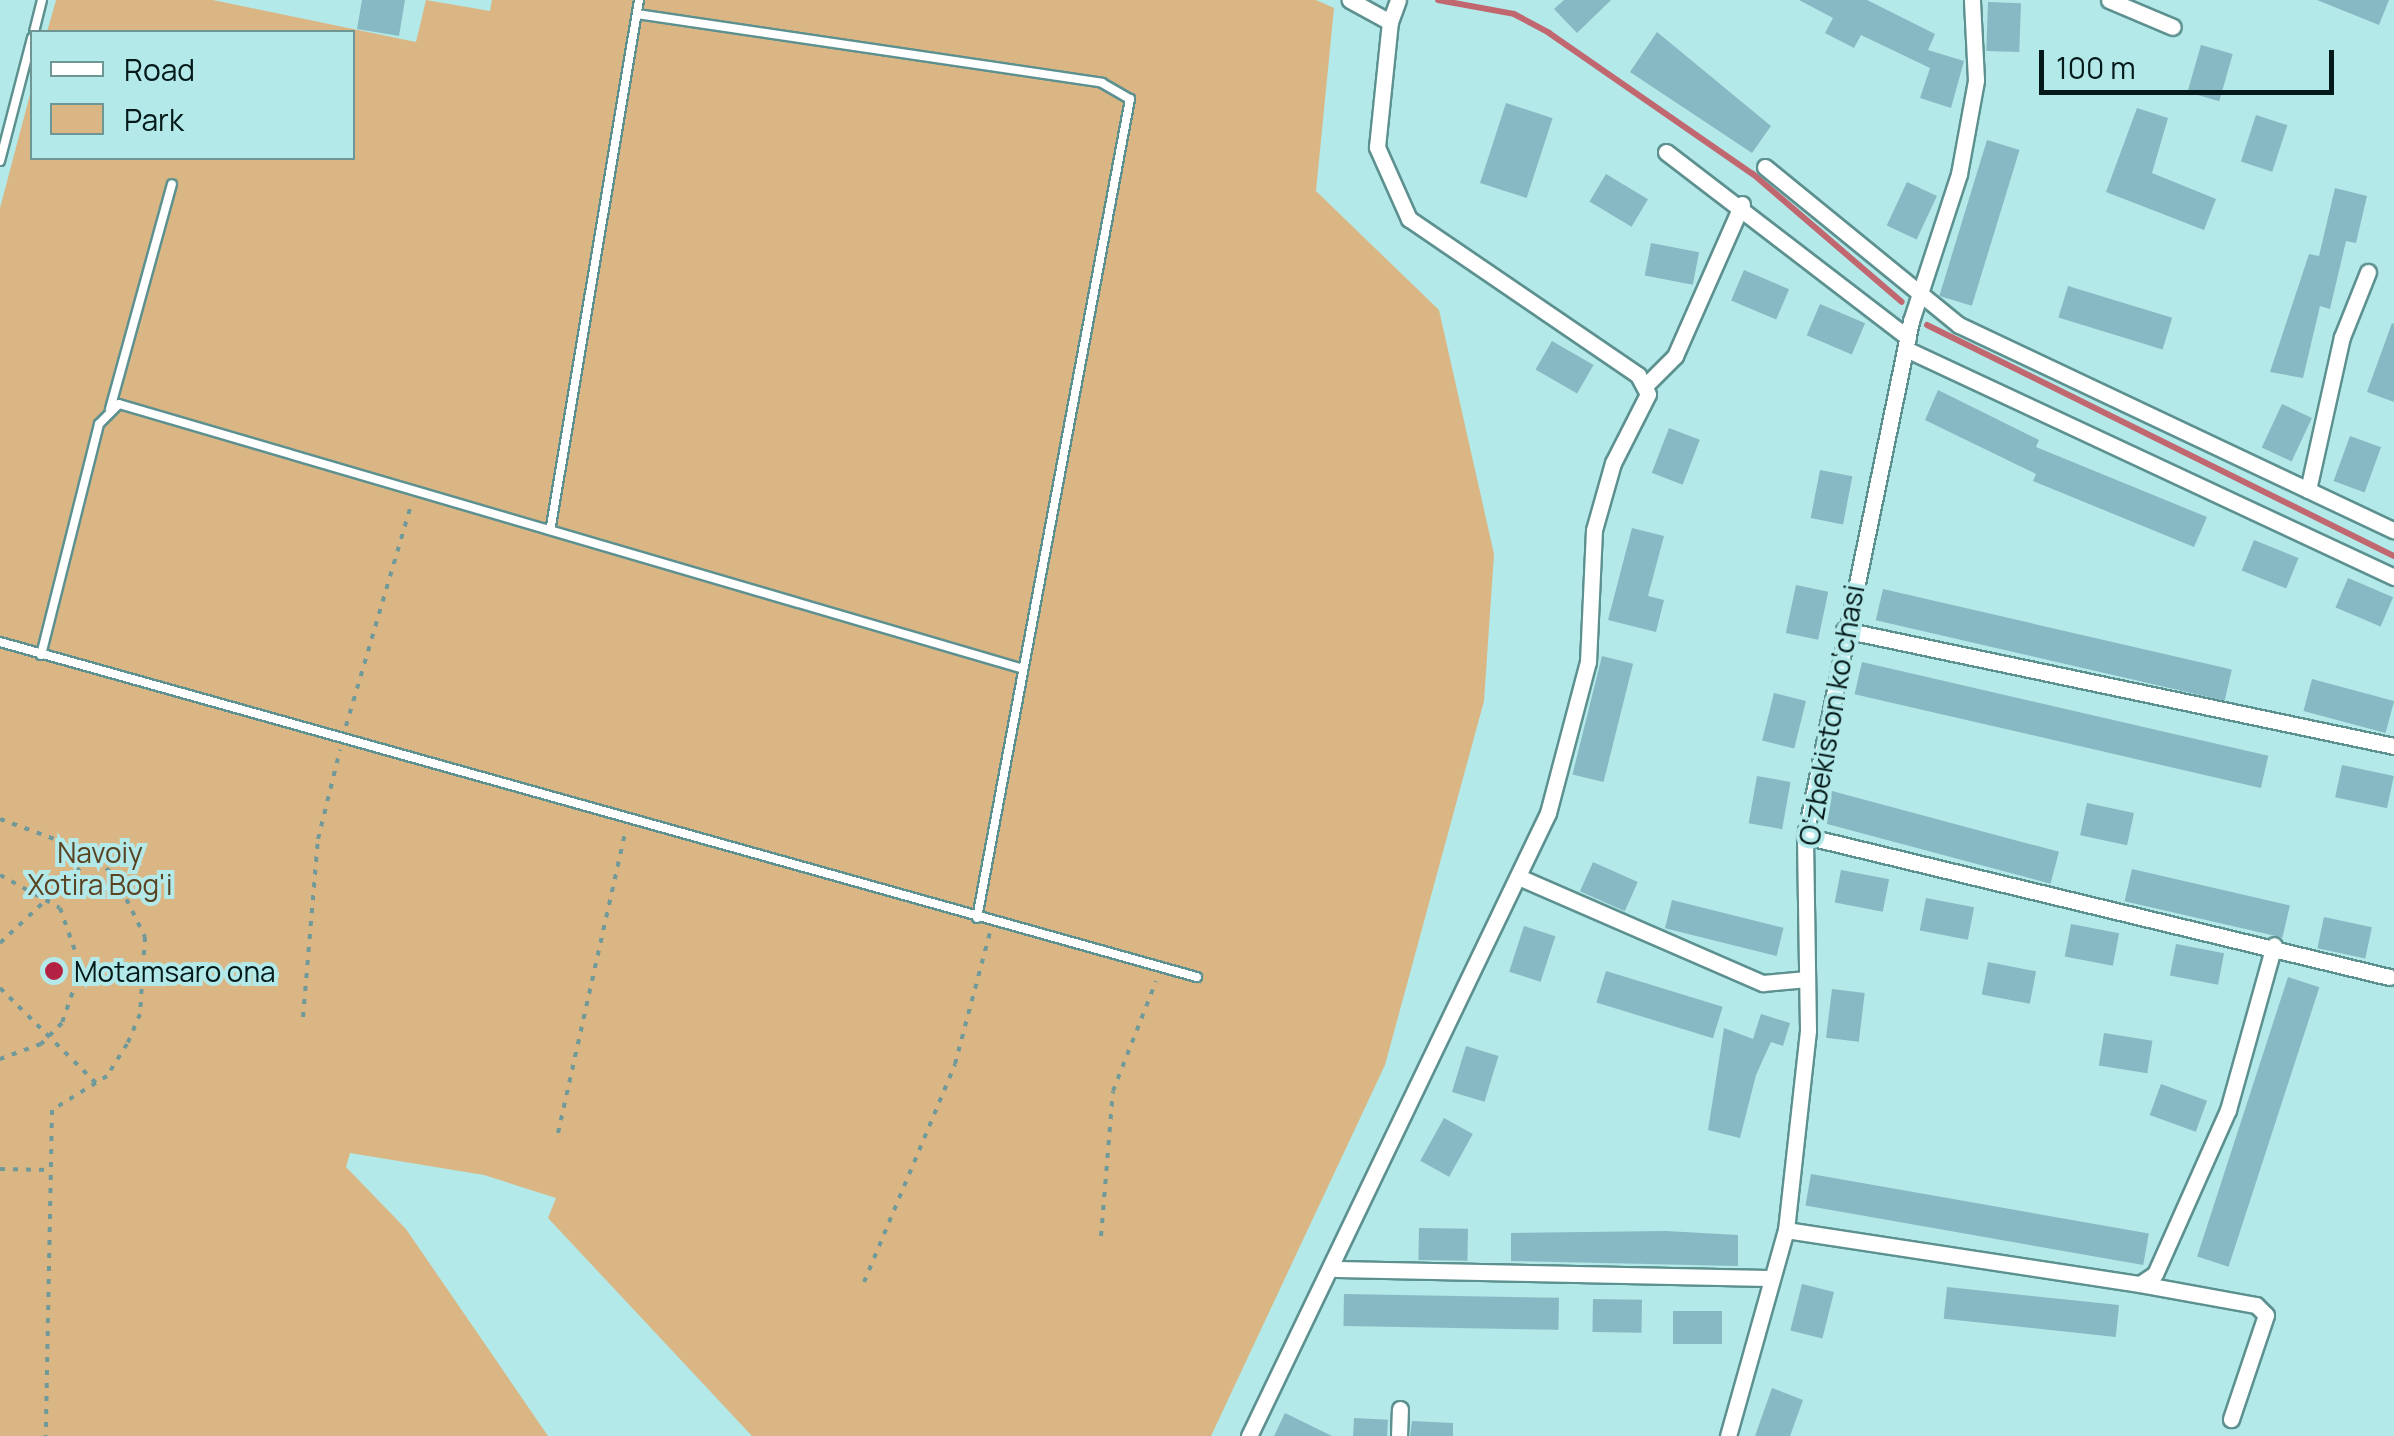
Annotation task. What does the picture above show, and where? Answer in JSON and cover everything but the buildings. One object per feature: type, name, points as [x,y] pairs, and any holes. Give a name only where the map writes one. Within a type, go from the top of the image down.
[{"type":"street","points":[[1350,0],[1390,22]]},
{"type":"street","points":[[1398,0],[1390,22],[1377,147],[1409,219],[1647,384]]},
{"type":"street","name":"O‘zbekiston ko‘chasi","points":[[1728,1436],[1786,1230],[1807,979],[1805,836],[1844,630],[1907,343],[1976,80],[1972,0]]},
{"type":"street","points":[[2109,0],[2174,27]]},
{"type":"street","points":[[1666,152],[1742,204],[1907,343],[2394,577]]},
{"type":"street","points":[[1766,167],[1959,325],[2394,531]]},
{"type":"street","points":[[1250,1436],[1520,878],[1588,662],[1594,530],[1647,384],[1675,356],[1742,204]]},
{"type":"street","points":[[2308,490],[2342,337],[2368,272]]},
{"type":"street","points":[[1844,630],[2394,746]]},
{"type":"street","points":[[1805,836],[2274,944],[2390,977]]},
{"type":"street","points":[[1520,878],[1763,983],[1807,979]]},
{"type":"street","points":[[2140,1284],[2155,1274],[2228,1110],[2274,944]]},
{"type":"street","points":[[1786,1230],[2256,1304],[2266,1315],[2231,1419]]},
{"type":"street","points":[[1333,1270],[1772,1278]]},
{"type":"street","points":[[1400,1409],[1400,1436]]},
{"type":"lane","points":[[34,30],[42,0]]},
{"type":"lane","points":[[551,526],[640,0]]},
{"type":"lane","points":[[637,14],[1102,82],[1130,99],[1020,668],[977,918]]},
{"type":"lane","points":[[0,162],[30,47]]},
{"type":"lane","points":[[41,655],[172,184]]},
{"type":"lane","points":[[110,409],[141,406],[1020,668]]},
{"type":"lane","points":[[0,642],[1197,977]]},
{"type":"path","points":[[0,819],[53,831],[93,856],[134,905],[145,937],[140,1014],[98,1084],[52,1110],[46,1436]]},
{"type":"path","points":[[558,1133],[629,820]]},
{"type":"path","points":[[0,944],[93,856]]},
{"type":"path","points":[[0,875],[50,899],[76,936],[81,968],[76,998],[48,1036],[0,1059]]},
{"type":"path","points":[[864,1282],[954,1064],[993,923]]},
{"type":"path","points":[[1101,1236],[1113,1090],[1161,968]]},
{"type":"path","points":[[0,988],[98,1084]]},
{"type":"path","points":[[0,1169],[50,1170]]},
{"type":"green space","name":"Navoiy Xotira Bog'i","points":[[56,0],[213,0],[416,42],[426,0],[490,11],[492,0],[1316,0],[1334,8],[1316,191],[1439,310],[1494,554],[1484,701],[1385,1065],[1211,1436],[752,1436],[548,1218],[556,1198],[484,1175],[350,1153],[346,1167],[406,1229],[548,1436],[0,1436],[0,208],[30,95],[30,160],[355,160],[355,30],[48,30]]},
{"type":"waterway","points":[[1438,0],[1514,14],[1549,33],[1753,174],[1902,302]]},
{"type":"waterway","points":[[1927,325],[2394,556]]},
{"type":"place","name":"Motamsaro ona","points":[[54,971]]}]
